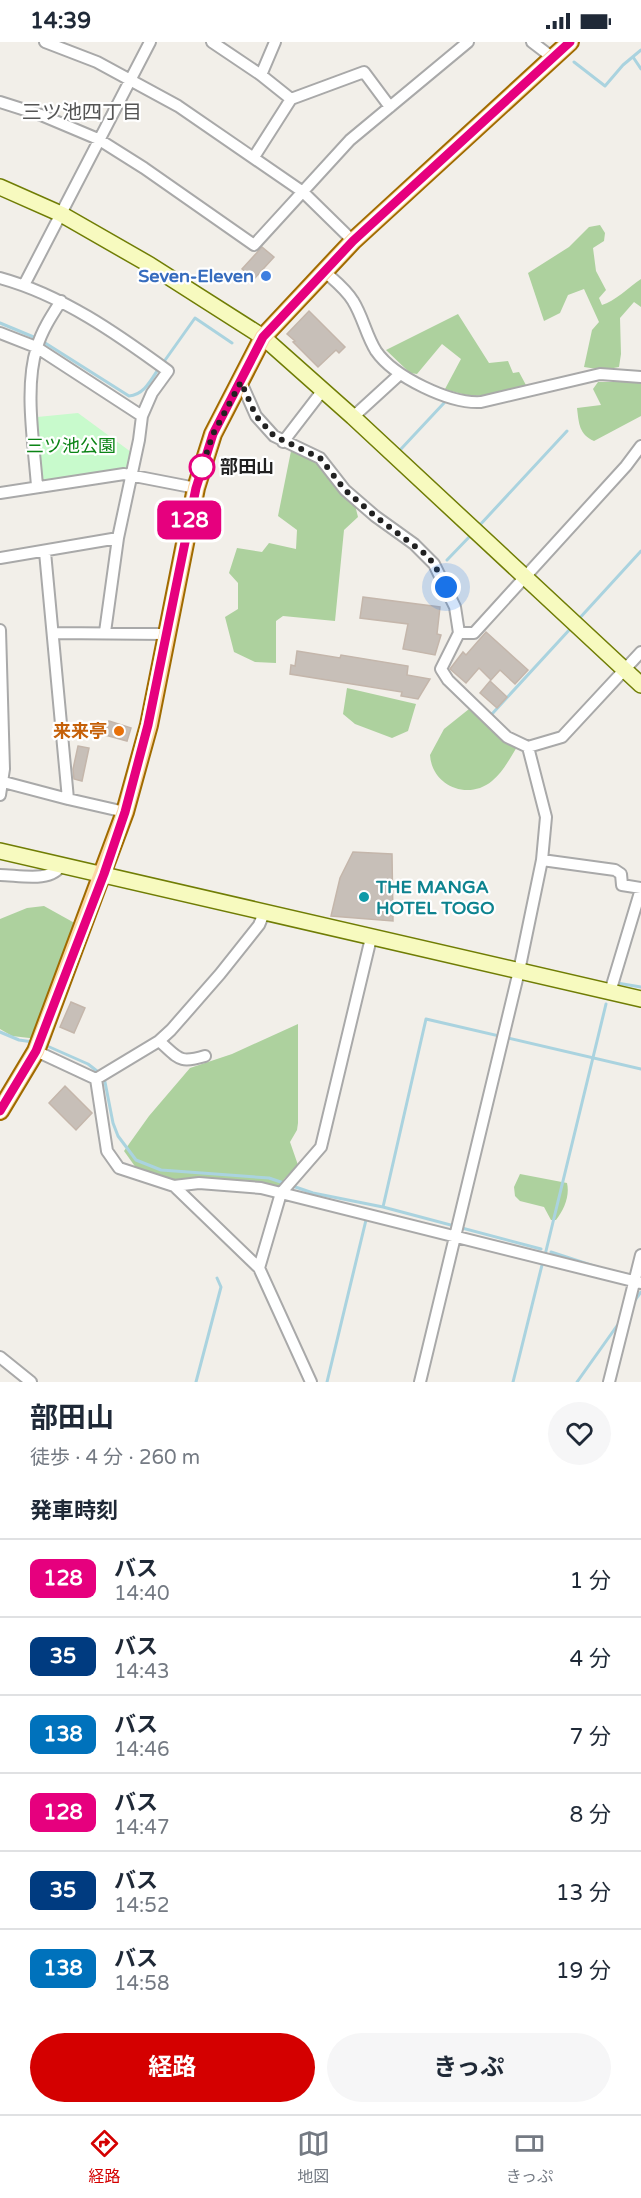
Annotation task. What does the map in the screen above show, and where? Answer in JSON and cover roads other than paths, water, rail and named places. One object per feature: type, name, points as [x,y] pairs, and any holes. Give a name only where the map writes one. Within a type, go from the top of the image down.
[{"type":"main road","points":[[0,1111],[36,1051],[104,874],[125,812],[148,725],[196,488],[213,434],[263,337],[353,241],[570,42]]},
{"type":"street","points":[[45,42],[97,62],[178,106],[303,192],[353,241]]},
{"type":"street","points":[[24,285],[150,42]]},
{"type":"street","points":[[261,75],[275,42]]},
{"type":"street","points":[[0,102],[98,139],[144,168],[254,245],[350,140],[468,42]]},
{"type":"street","points":[[532,42],[554,58]]},
{"type":"street","points":[[215,43],[291,99]]},
{"type":"street","points":[[254,157],[291,99],[364,72],[390,107]]},
{"type":"street","points":[[0,187],[61,214],[150,266],[263,337],[353,417],[641,685]]},
{"type":"street","points":[[324,271],[352,299],[376,351],[400,374],[428,389],[475,403],[600,374],[641,376]]},
{"type":"street","points":[[0,278],[24,285],[61,301],[168,371],[152,393],[142,416],[133,474],[118,538],[105,632]]},
{"type":"street","points":[[38,486],[31,397],[32,372],[36,347],[46,324],[61,301]]},
{"type":"street","points":[[0,333],[36,347],[142,416]]},
{"type":"street","points":[[353,417],[400,374]]},
{"type":"street","points":[[241,382],[256,416],[274,436],[320,458],[345,490],[425,554],[434,564],[455,607],[459,633],[441,669],[448,680],[507,737],[528,747],[562,737],[641,652]]},
{"type":"street","points":[[283,442],[323,390]]},
{"type":"street","points":[[459,633],[474,633],[626,466],[641,446]]},
{"type":"street","points":[[0,493],[124,474],[196,488]]},
{"type":"street","points":[[0,558],[118,538]]},
{"type":"street","points":[[45,552],[68,799]]},
{"type":"street","points":[[0,630],[2,781],[0,795]]},
{"type":"street","points":[[53,633],[167,634]]},
{"type":"street","points":[[420,1382],[519,971],[542,860],[546,817],[528,747]]},
{"type":"street","points":[[2,781],[125,812]]},
{"type":"street","points":[[0,852],[104,874],[370,938],[641,999]]},
{"type":"street","points":[[542,860],[615,870],[621,874],[622,885],[641,888],[610,993]]},
{"type":"street","points":[[0,875],[49,876],[58,871],[61,865]]},
{"type":"street","points":[[96,1079],[159,1041],[171,1030],[259,925],[264,913]]},
{"type":"street","points":[[259,1268],[281,1193],[321,1147],[370,938]]},
{"type":"street","points":[[159,1041],[181,1060],[187,1062],[205,1056]]},
{"type":"street","points":[[36,1051],[96,1079]]},
{"type":"street","points":[[96,1079],[107,1151],[119,1168],[174,1186],[199,1183],[261,1188],[457,1235],[638,1282]]},
{"type":"street","points":[[174,1186],[259,1268],[311,1382]]},
{"type":"street","points":[[609,1382],[638,1282],[641,1256]]},
{"type":"street","points":[[0,1357],[31,1382]]},
{"type":"waterway","points":[[574,62],[605,86],[623,65],[641,50]]},
{"type":"waterway","points":[[633,57],[641,69]]},
{"type":"waterway","points":[[163,363],[195,318],[232,343]]},
{"type":"waterway","points":[[0,323],[36,338]]},
{"type":"waterway","points":[[42,341],[129,396],[143,390],[159,368]]},
{"type":"waterway","points":[[401,449],[444,403]]},
{"type":"waterway","points":[[478,527],[567,431]]},
{"type":"waterway","points":[[447,560],[472,534]]},
{"type":"waterway","points":[[577,621],[641,551]]},
{"type":"waterway","points":[[492,714],[571,628]]},
{"type":"waterway","points":[[617,981],[617,983],[641,987]]},
{"type":"waterway","points":[[545,1255],[606,1004]]},
{"type":"waterway","points":[[383,1207],[426,1019],[641,1069]]},
{"type":"waterway","points":[[0,1032],[19,1040],[33,1042]]},
{"type":"waterway","points":[[45,1045],[88,1064],[97,1071],[105,1082],[113,1123],[118,1136],[136,1160],[161,1170],[269,1178],[313,1193],[383,1207],[541,1249]]},
{"type":"waterway","points":[[327,1382],[366,1220]]},
{"type":"waterway","points":[[551,1252],[600,1268]]},
{"type":"waterway","points":[[513,1382],[543,1261]]},
{"type":"waterway","points":[[196,1382],[221,1287],[217,1278]]},
{"type":"waterway","points":[[633,1303],[641,1292]]},
{"type":"waterway","points":[[577,1382],[619,1323]]},
{"type":"place","name":"Seven-Eleven","points":[[266,276]]},
{"type":"place","name":"部田山","points":[[202,467]]},
{"type":"place","name":"来来亭","points":[[119,731]]},
{"type":"place","name":"THE MANGA HOTEL TOGO","points":[[364,897]]},
{"type":"district","name":"三ツ池四丁目","points":[[82,112]]},
{"type":"park label","name":"三ツ池公園","points":[[71,446]]}]
